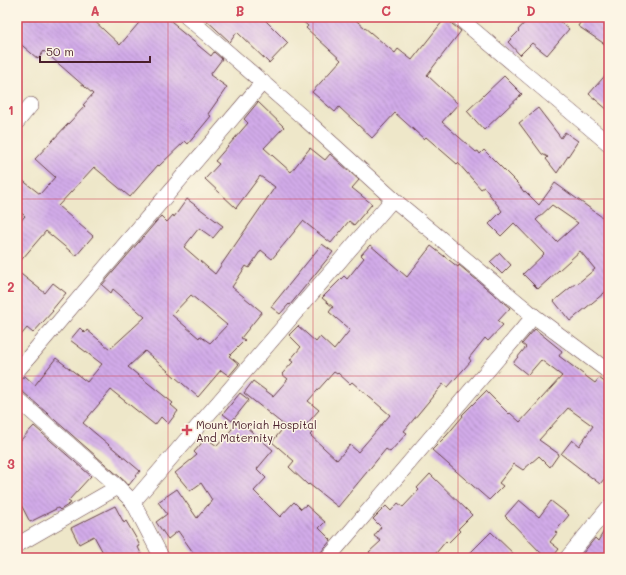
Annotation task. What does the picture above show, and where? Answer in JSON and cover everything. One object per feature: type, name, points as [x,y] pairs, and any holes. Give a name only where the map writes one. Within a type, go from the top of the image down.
[{"type":"street","points":[[187,17],[306,120],[393,199],[534,316],[608,370]]},
{"type":"street","points":[[458,17],[609,144]]},
{"type":"street","points":[[17,371],[262,82]]},
{"type":"street","points":[[17,122],[31,105]]},
{"type":"street","points":[[133,502],[393,199]]},
{"type":"street","points":[[328,558],[534,316]]},
{"type":"street","points":[[17,399],[118,487],[133,502],[162,558]]},
{"type":"street","points":[[17,545],[118,487]]},
{"type":"street","points":[[567,558],[609,507]]},
{"type":"building","points":[[17,17],[90,17],[120,45],[144,17],[166,17],[211,56],[214,52],[222,59],[210,75],[227,87],[208,114],[211,116],[188,144],[185,141],[159,166],[158,165],[130,197],[94,167],[58,206],[93,236],[76,256],[46,231],[17,265],[17,225],[25,216],[17,209],[17,176],[40,194],[55,177],[35,159],[85,106],[83,105],[93,94],[44,51],[38,59],[17,41]]},
{"type":"building","points":[[203,17],[262,17],[288,43],[269,63],[237,32],[230,42]]},
{"type":"building","points":[[298,17],[352,17],[395,53],[398,49],[412,60],[446,17],[449,18],[452,24],[461,31],[427,75],[458,104],[442,122],[476,152],[478,151],[480,154],[484,150],[524,192],[525,191],[539,205],[555,183],[602,217],[609,206],[609,289],[570,321],[554,301],[595,269],[580,251],[538,289],[523,274],[544,254],[514,223],[501,236],[489,224],[502,211],[484,187],[481,189],[458,163],[457,164],[426,137],[424,139],[395,113],[372,138],[339,107],[335,112],[312,92],[341,60],[306,28],[308,26]],"holes":[[[552,205],[578,223],[557,242],[536,220]]]},
{"type":"building","points":[[530,17],[554,17],[569,29],[547,55],[532,43],[520,55],[508,42]]},
{"type":"building","points":[[584,17],[604,17],[609,20],[609,47],[578,26]]},
{"type":"building","points":[[609,71],[609,111],[589,94]]},
{"type":"building","points":[[504,76],[522,94],[484,130],[467,111]]},
{"type":"building","points":[[258,102],[284,127],[264,148],[291,172],[310,148],[325,160],[330,154],[359,180],[352,188],[372,204],[354,225],[349,221],[331,243],[303,221],[272,259],[261,250],[249,268],[246,266],[232,287],[262,312],[241,338],[245,340],[229,356],[239,364],[229,376],[221,370],[198,397],[145,351],[128,367],[173,403],[171,405],[178,411],[168,424],[161,417],[155,425],[111,390],[83,423],[140,471],[129,485],[23,392],[17,390],[17,382],[25,376],[35,385],[56,358],[87,382],[102,364],[70,340],[80,328],[85,333],[87,330],[110,349],[145,317],[113,289],[111,293],[102,285],[161,216],[167,222],[173,215],[174,217],[187,199],[223,226],[213,238],[199,228],[184,247],[215,274],[275,187],[260,176],[236,208],[205,179],[219,164],[215,161],[248,123],[244,119]],"holes":[[[191,295],[227,325],[210,343],[200,336],[199,338],[172,315]]]},
{"type":"building","points":[[538,108],[561,138],[565,132],[578,141],[557,173],[546,159],[548,157],[542,154],[519,123]]},
{"type":"building","points":[[322,244],[333,252],[290,305],[289,304],[280,314],[271,307]]},
{"type":"building","points":[[370,245],[407,277],[431,246],[458,267],[459,265],[510,308],[498,321],[503,325],[488,341],[485,338],[469,358],[471,361],[448,387],[443,384],[404,431],[407,433],[390,452],[386,449],[338,507],[309,484],[308,485],[289,467],[294,461],[272,442],[285,426],[244,393],[253,381],[273,396],[288,379],[282,374],[293,362],[290,360],[301,347],[289,335],[298,326],[316,342],[320,337],[334,350],[350,330],[329,312],[333,307],[322,298],[344,276],[347,279],[364,258],[361,255]],"holes":[[[334,372],[337,374],[338,373],[350,384],[352,382],[390,415],[358,452],[350,445],[337,460],[310,435],[312,433],[304,427],[319,410],[308,401]]]},
{"type":"building","points":[[500,253],[511,265],[502,274],[490,262]]},
{"type":"building","points":[[17,271],[45,293],[53,283],[66,293],[52,310],[53,311],[33,333],[27,328],[17,340]]},
{"type":"building","points":[[535,329],[562,351],[559,356],[595,383],[599,378],[609,385],[609,473],[600,484],[561,454],[572,440],[579,446],[593,426],[568,408],[539,440],[559,454],[550,467],[539,456],[523,470],[514,464],[499,483],[503,486],[489,500],[432,450],[447,435],[463,416],[462,415],[486,391],[509,414],[510,413],[520,422],[562,376],[541,360],[528,375],[513,363],[526,347],[522,344]]},
{"type":"building","points":[[240,393],[249,400],[232,421],[223,414]]},
{"type":"building","points":[[239,421],[273,450],[257,469],[266,478],[254,491],[280,517],[294,502],[301,509],[306,505],[325,522],[319,528],[331,540],[321,552],[319,558],[197,558],[178,531],[168,539],[156,522],[167,514],[158,502],[177,489],[197,518],[212,500],[201,483],[190,491],[175,473],[197,455],[194,452],[206,438],[217,446]]},
{"type":"building","points":[[34,426],[91,476],[68,501],[71,503],[60,510],[58,508],[30,522],[17,497],[17,444]]},
{"type":"building","points":[[430,474],[472,515],[458,529],[460,531],[448,543],[446,541],[432,558],[374,558],[369,552],[381,541],[374,536],[381,527],[373,519],[386,506],[391,511],[398,503],[403,507],[419,490],[417,488]]},
{"type":"building","points":[[519,500],[539,517],[551,501],[569,515],[555,532],[557,533],[550,542],[559,549],[552,558],[546,558],[505,516]]},
{"type":"building","points":[[115,506],[124,523],[126,521],[136,538],[143,558],[106,558],[94,536],[79,544],[71,528]]},
{"type":"building","points":[[609,523],[609,558],[579,558],[595,538],[598,541]]},
{"type":"building","points":[[491,532],[518,558],[465,558]]},
{"type":"place","name":"Mount Moriah Hospital And Maternity","points":[[187,430]]}]
